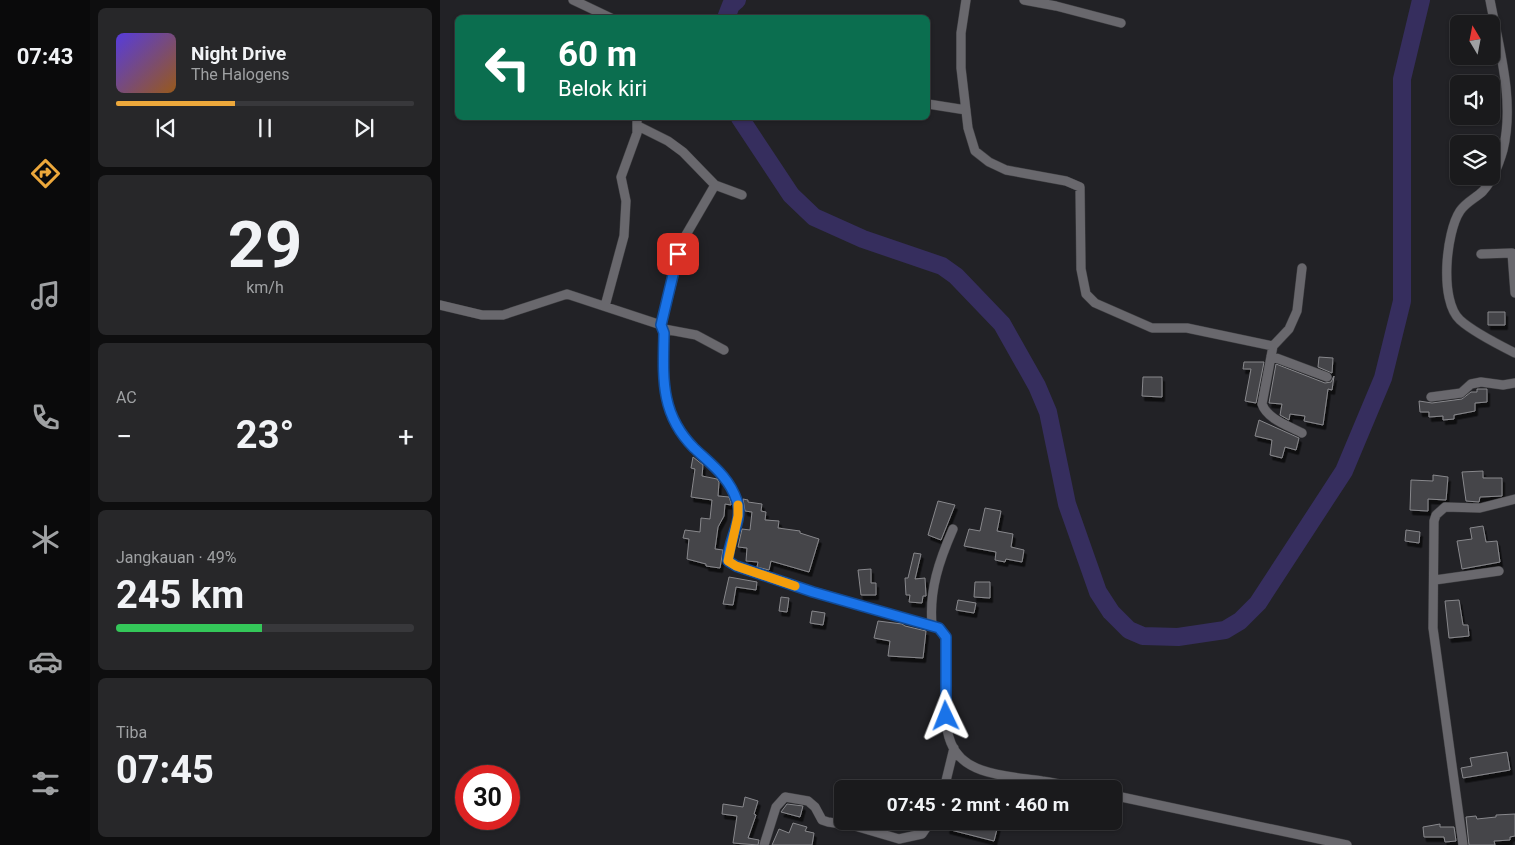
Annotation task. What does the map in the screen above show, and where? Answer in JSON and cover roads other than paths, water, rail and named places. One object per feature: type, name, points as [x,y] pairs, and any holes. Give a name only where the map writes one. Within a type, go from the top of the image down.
[{"type":"street","points":[[573,0],[605,15]]},
{"type":"street","points":[[966,0],[960,54],[970,142],[975,151],[984,159],[1006,170],[1066,180],[1080,187],[1081,269],[1086,294],[1095,303],[1152,328],[1188,328],[1274,346]]},
{"type":"street","points":[[1024,0],[1056,6],[1121,24]]},
{"type":"street","points":[[1490,0],[1512,116],[1494,174],[1484,189],[1461,210],[1455,220],[1450,240],[1447,282],[1451,305],[1460,320],[1515,353]]},
{"type":"street","points":[[930,104],[966,110]]},
{"type":"street","points":[[605,306],[626,221],[626,201],[621,177],[637,122],[683,152],[715,185],[742,195]]},
{"type":"street","points":[[715,185],[683,240],[663,327],[665,387],[670,414],[685,438],[721,472],[738,502],[738,516],[728,561],[736,566],[795,586],[932,625],[939,628],[946,637],[946,716],[954,748],[946,780]]},
{"type":"street","points":[[1481,254],[1514,253],[1515,293]]},
{"type":"street","points":[[1302,268],[1300,296],[1294,321],[1274,346],[1262,399],[1264,408],[1278,421],[1302,433]]},
{"type":"street","points":[[440,304],[482,315],[504,315],[519,312],[555,296],[567,294],[663,327],[696,335],[724,350]]},
{"type":"street","points":[[1271,356],[1327,377]]},
{"type":"street","points":[[1431,397],[1462,393],[1471,384],[1481,382],[1503,385],[1515,383]]},
{"type":"street","points":[[1463,845],[1433,628],[1435,580],[1434,521],[1439,511],[1453,506],[1480,508],[1515,499]]},
{"type":"street","points":[[932,625],[931,593],[944,550],[953,529]]},
{"type":"street","points":[[1435,580],[1499,571]]},
{"type":"street","points":[[954,748],[965,760],[983,771],[1033,780]]},
{"type":"street","points":[[764,845],[776,806],[785,797],[808,801],[814,806],[822,820],[834,823]]},
{"type":"street","points":[[1122,797],[1347,845]]},
{"type":"street","points":[[869,830],[899,839],[922,834],[925,830]]},
{"type":"waterway","points":[[727,15],[731,5],[737,0]]},
{"type":"waterway","points":[[741,120],[791,195],[814,217],[863,239],[942,266],[956,276],[1002,324],[1037,386],[1048,412],[1067,504],[1098,592],[1111,612],[1129,630],[1143,636],[1178,637],[1225,630],[1240,621],[1258,603],[1344,471],[1383,378],[1402,301],[1402,79],[1421,0]]}]
